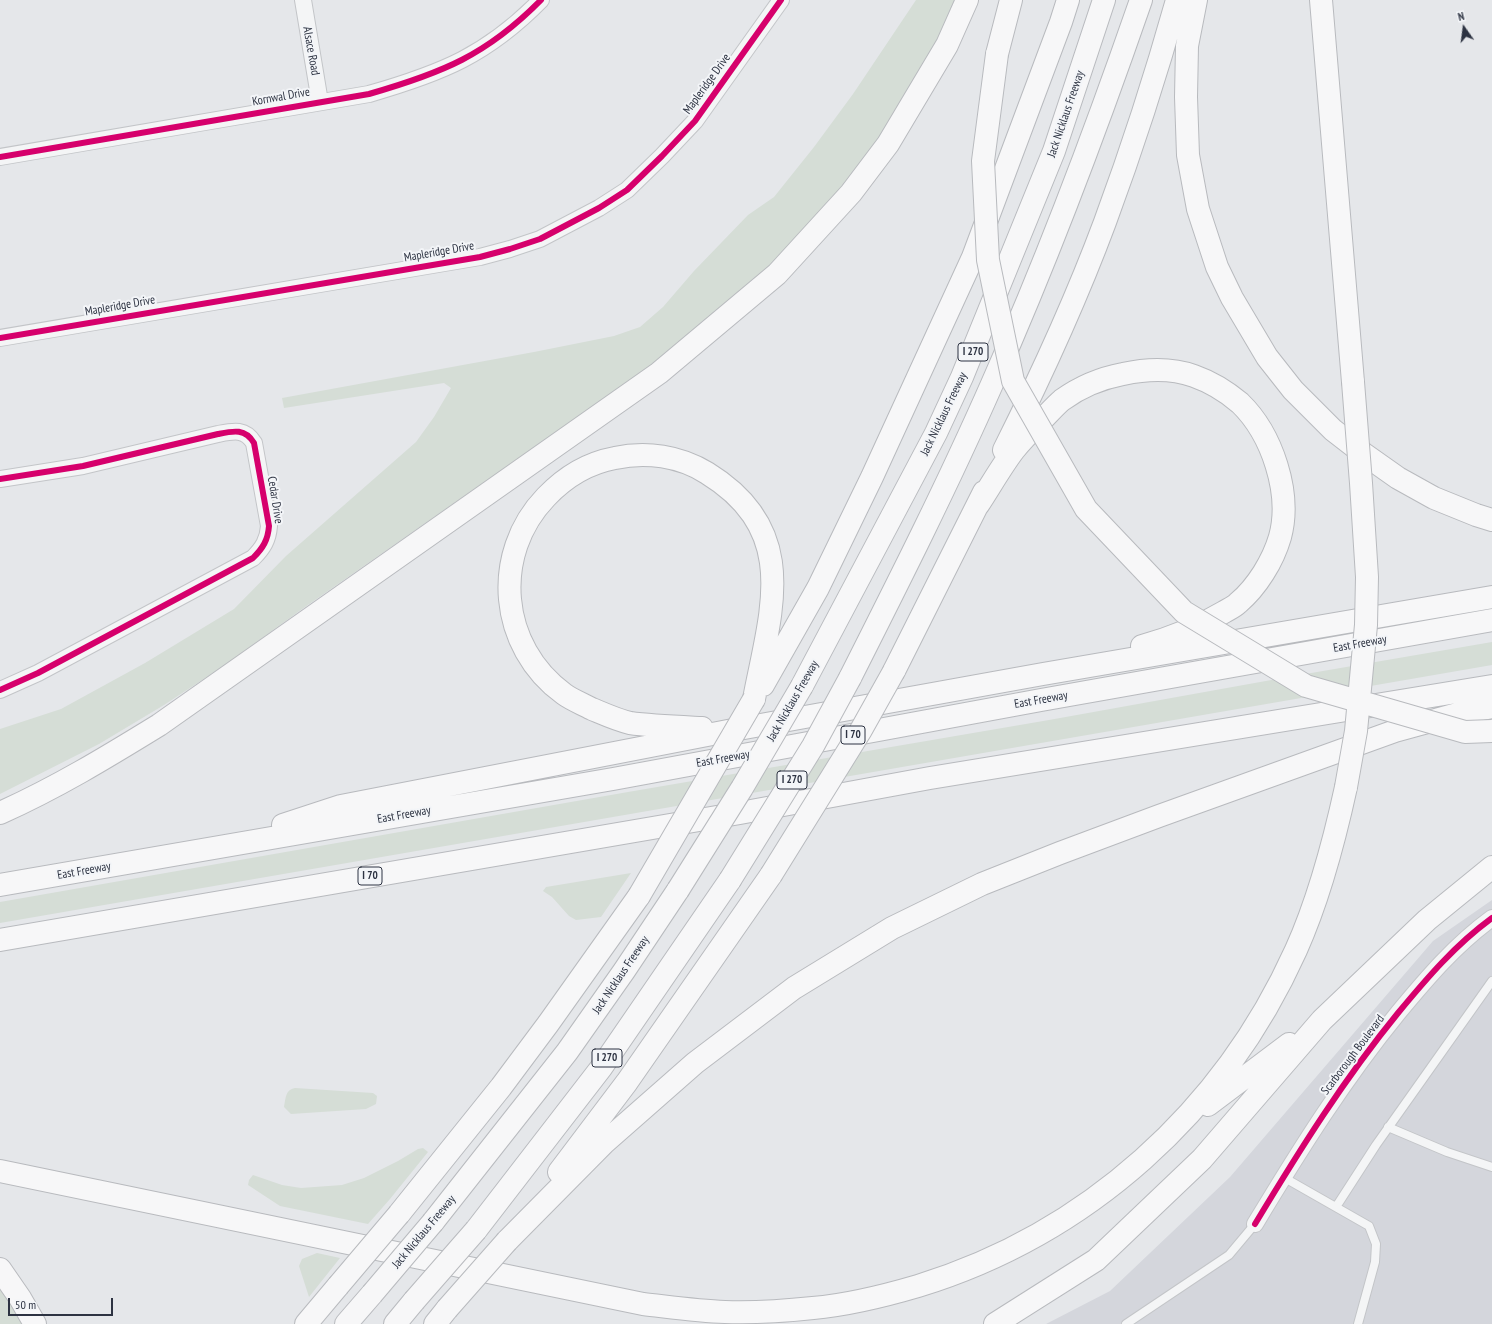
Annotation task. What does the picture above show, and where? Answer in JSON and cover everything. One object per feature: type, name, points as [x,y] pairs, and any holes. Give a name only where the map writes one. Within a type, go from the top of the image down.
[{"type":"highway","points":[[0,813],[54,788],[85,771],[159,725],[659,374],[777,274],[851,193],[888,144],[947,45],[967,0]]},
{"type":"highway","points":[[1011,0],[997,54],[983,161],[988,260],[1013,381],[1086,509],[1184,612],[1306,686],[1465,732],[1492,731]]},
{"type":"highway","points":[[306,1324],[399,1214],[501,1087],[553,1018],[639,896],[754,700],[818,588],[872,477],[973,258],[1068,0]]},
{"type":"highway","name":"Jack Nicklaus Freeway","points":[[346,1324],[433,1222],[567,1052],[624,971],[678,890],[742,788],[802,686],[930,446],[962,377],[1054,150],[1104,0]]},
{"type":"highway","name":"I 270","points":[[395,1324],[476,1230],[601,1068],[730,880],[809,753],[850,678],[942,493],[992,383],[1086,156],[1141,0]]},
{"type":"highway","points":[[507,1241],[627,1082],[771,875],[857,736],[894,670],[978,505],[1033,392],[1086,271],[1124,166],[1163,49],[1177,0]]},
{"type":"highway","points":[[1196,0],[1187,46],[1186,97],[1188,155],[1198,209],[1217,267],[1232,298],[1267,357],[1293,390],[1333,430],[1398,478],[1434,498],[1476,516],[1492,520]]},
{"type":"highway","points":[[0,1171],[628,1302],[695,1310],[759,1312],[815,1308],[854,1302],[895,1292],[951,1275],[979,1264],[1062,1221],[1092,1201],[1134,1168],[1173,1130],[1215,1084],[1250,1034],[1296,950],[1325,869],[1337,826],[1356,731],[1362,678],[1366,617],[1366,569],[1361,483],[1321,0]]},
{"type":"highway","points":[[978,505],[1014,450],[1062,400],[1080,389],[1097,382],[1133,372],[1152,370],[1178,372],[1194,376],[1224,391],[1240,403],[1248,413],[1266,439],[1274,456],[1282,491],[1283,507],[1280,536],[1270,562],[1262,575],[1238,604],[1217,617],[1151,644],[1043,674]]},
{"type":"highway","points":[[733,730],[629,722],[604,714],[564,695],[537,668],[526,651],[513,621],[509,578],[515,551],[525,524],[532,513],[554,489],[568,477],[586,467],[607,459],[638,454],[673,458],[698,467],[737,495],[760,525],[766,540],[772,571],[772,607],[754,700]]},
{"type":"highway","points":[[215,848],[341,806],[733,730],[1043,674],[1492,597]]},
{"type":"highway","name":"East Freeway","points":[[0,885],[597,782],[1041,700],[1492,620]]},
{"type":"highway","name":"I 70","points":[[0,940],[733,814],[930,778],[1492,686]]},
{"type":"highway","points":[[441,1316],[507,1241],[604,1143],[695,1063],[794,988],[892,928],[982,884],[1194,803],[1394,731],[1457,714],[1492,707]]},
{"type":"highway","points":[[995,1324],[1096,1260],[1202,1159],[1322,1020],[1427,920],[1492,867]]},
{"type":"highway","points":[[1173,1130],[1322,1020]]},
{"type":"highway","points":[[0,1269],[20,1298],[35,1324]]},
{"type":"street","name":"Alsace Road","points":[[303,0],[320,102]]},
{"type":"street","name":"Kornwal Drive","points":[[0,157],[369,94],[406,83],[453,65],[481,50],[505,34],[541,0]]},
{"type":"street","name":"Mapleridge Drive","points":[[0,338],[480,257],[540,239],[599,208],[627,190],[662,156],[695,122],[781,0]]},
{"type":"street","name":"Cedar Drive","points":[[0,480],[83,466],[218,434],[233,431],[240,432],[247,435],[254,443],[269,526],[265,543],[253,558],[38,673],[0,690]]},
{"type":"street","name":"Scarborough Boulevard","points":[[1255,1224],[1283,1176],[1328,1108],[1387,1027],[1439,964],[1492,918]]},
{"type":"lane","points":[[1336,1207],[1388,1127],[1492,982]]},
{"type":"lane","points":[[1388,1127],[1447,1152],[1492,1166]]},
{"type":"lane","points":[[1283,1176],[1369,1226],[1376,1244],[1375,1262],[1358,1324]]},
{"type":"lane","points":[[1126,1324],[1229,1255],[1255,1224]]},
{"type":"shaded area","points":[[916,0],[961,0],[865,167],[759,279],[707,325],[305,607],[222,667],[164,705],[99,744],[0,794],[0,729],[61,709],[145,663],[234,609],[286,556],[416,442],[434,417],[451,388],[444,383],[284,408],[282,398],[534,352],[614,336],[640,327],[663,307],[694,271],[748,215],[774,197],[814,147],[853,94]]},
{"type":"shaded area","points":[[1492,642],[1492,665],[0,923],[0,902]]},
{"type":"shaded area","points":[[631,873],[601,917],[576,920],[569,916],[552,897],[543,891],[546,887]]},
{"type":"shaded area","points":[[1492,900],[1492,1324],[1046,1324],[1110,1291],[1230,1177],[1433,941]]},
{"type":"shaded area","points":[[295,1088],[373,1093],[377,1096],[376,1104],[366,1109],[291,1114],[284,1107],[289,1091]]},
{"type":"shaded area","points":[[423,1148],[428,1152],[368,1224],[280,1206],[248,1185],[249,1180],[253,1175],[282,1185],[301,1188],[342,1185],[364,1178],[418,1149]]},
{"type":"shaded area","points":[[317,1253],[340,1258],[309,1297],[299,1266],[302,1259]]},
{"type":"shaded area","points":[[0,1284],[25,1324],[0,1324]]},
{"type":"cycle path","points":[[0,157],[369,94],[441,70],[462,60],[502,35],[541,0]]},
{"type":"cycle path","points":[[0,338],[480,257],[540,239],[599,208],[627,190],[662,156],[695,121],[781,0]]},
{"type":"cycle path","points":[[0,479],[83,466],[218,434],[238,432],[247,435],[254,443],[269,526],[264,544],[253,558],[38,673],[0,690]]},
{"type":"cycle path","points":[[1255,1224],[1323,1116],[1378,1038],[1442,962],[1466,939],[1492,918]]}]
